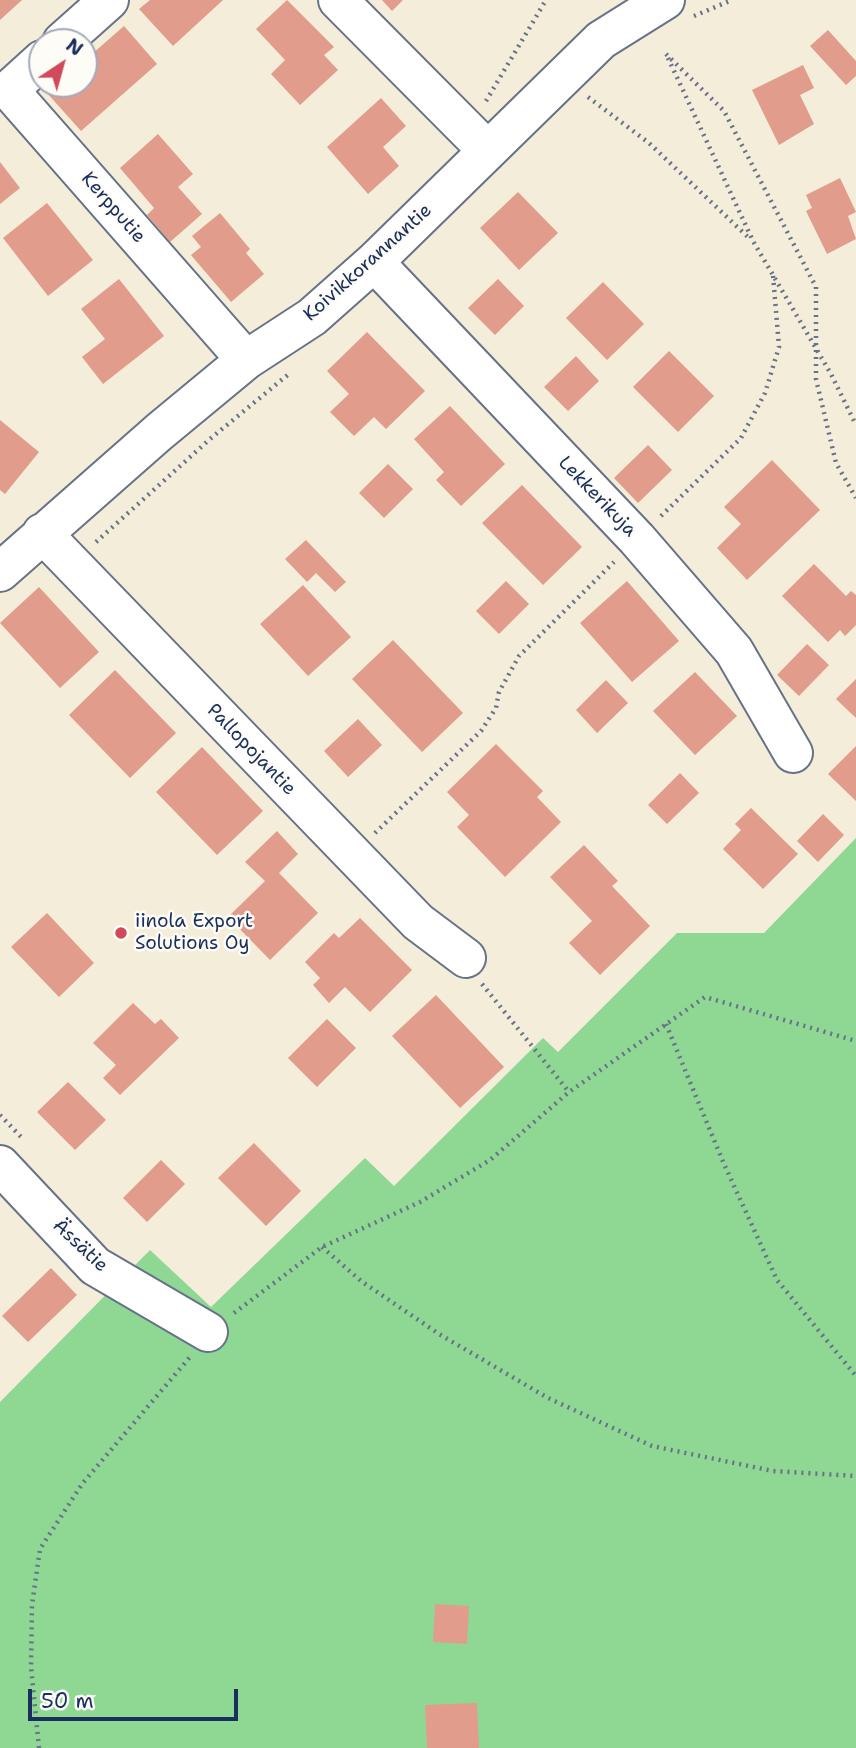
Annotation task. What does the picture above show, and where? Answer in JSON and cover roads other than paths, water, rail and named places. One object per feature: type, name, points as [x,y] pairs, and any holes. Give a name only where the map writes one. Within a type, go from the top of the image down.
[{"type":"street","points":[[77,28],[108,0]]},
{"type":"street","points":[[338,0],[476,140]]},
{"type":"street","name":"Koivikkorannantie","points":[[15,551],[246,360],[312,317],[374,262],[476,140],[601,40],[665,0]]},
{"type":"street","name":"Kerpputie","points":[[28,73],[9,90],[246,360]]},
{"type":"street","name":"Lekkerikuja","points":[[374,262],[637,540],[734,651],[793,753]]},
{"type":"street","name":"Pallopojantie","points":[[15,551],[352,855],[418,922],[466,958]]},
{"type":"street","name":"Ässätie","points":[[0,1165],[95,1266],[208,1332]]},
{"type":"place","name":"iinola Export Solutions Oy","points":[[121,933]]}]
